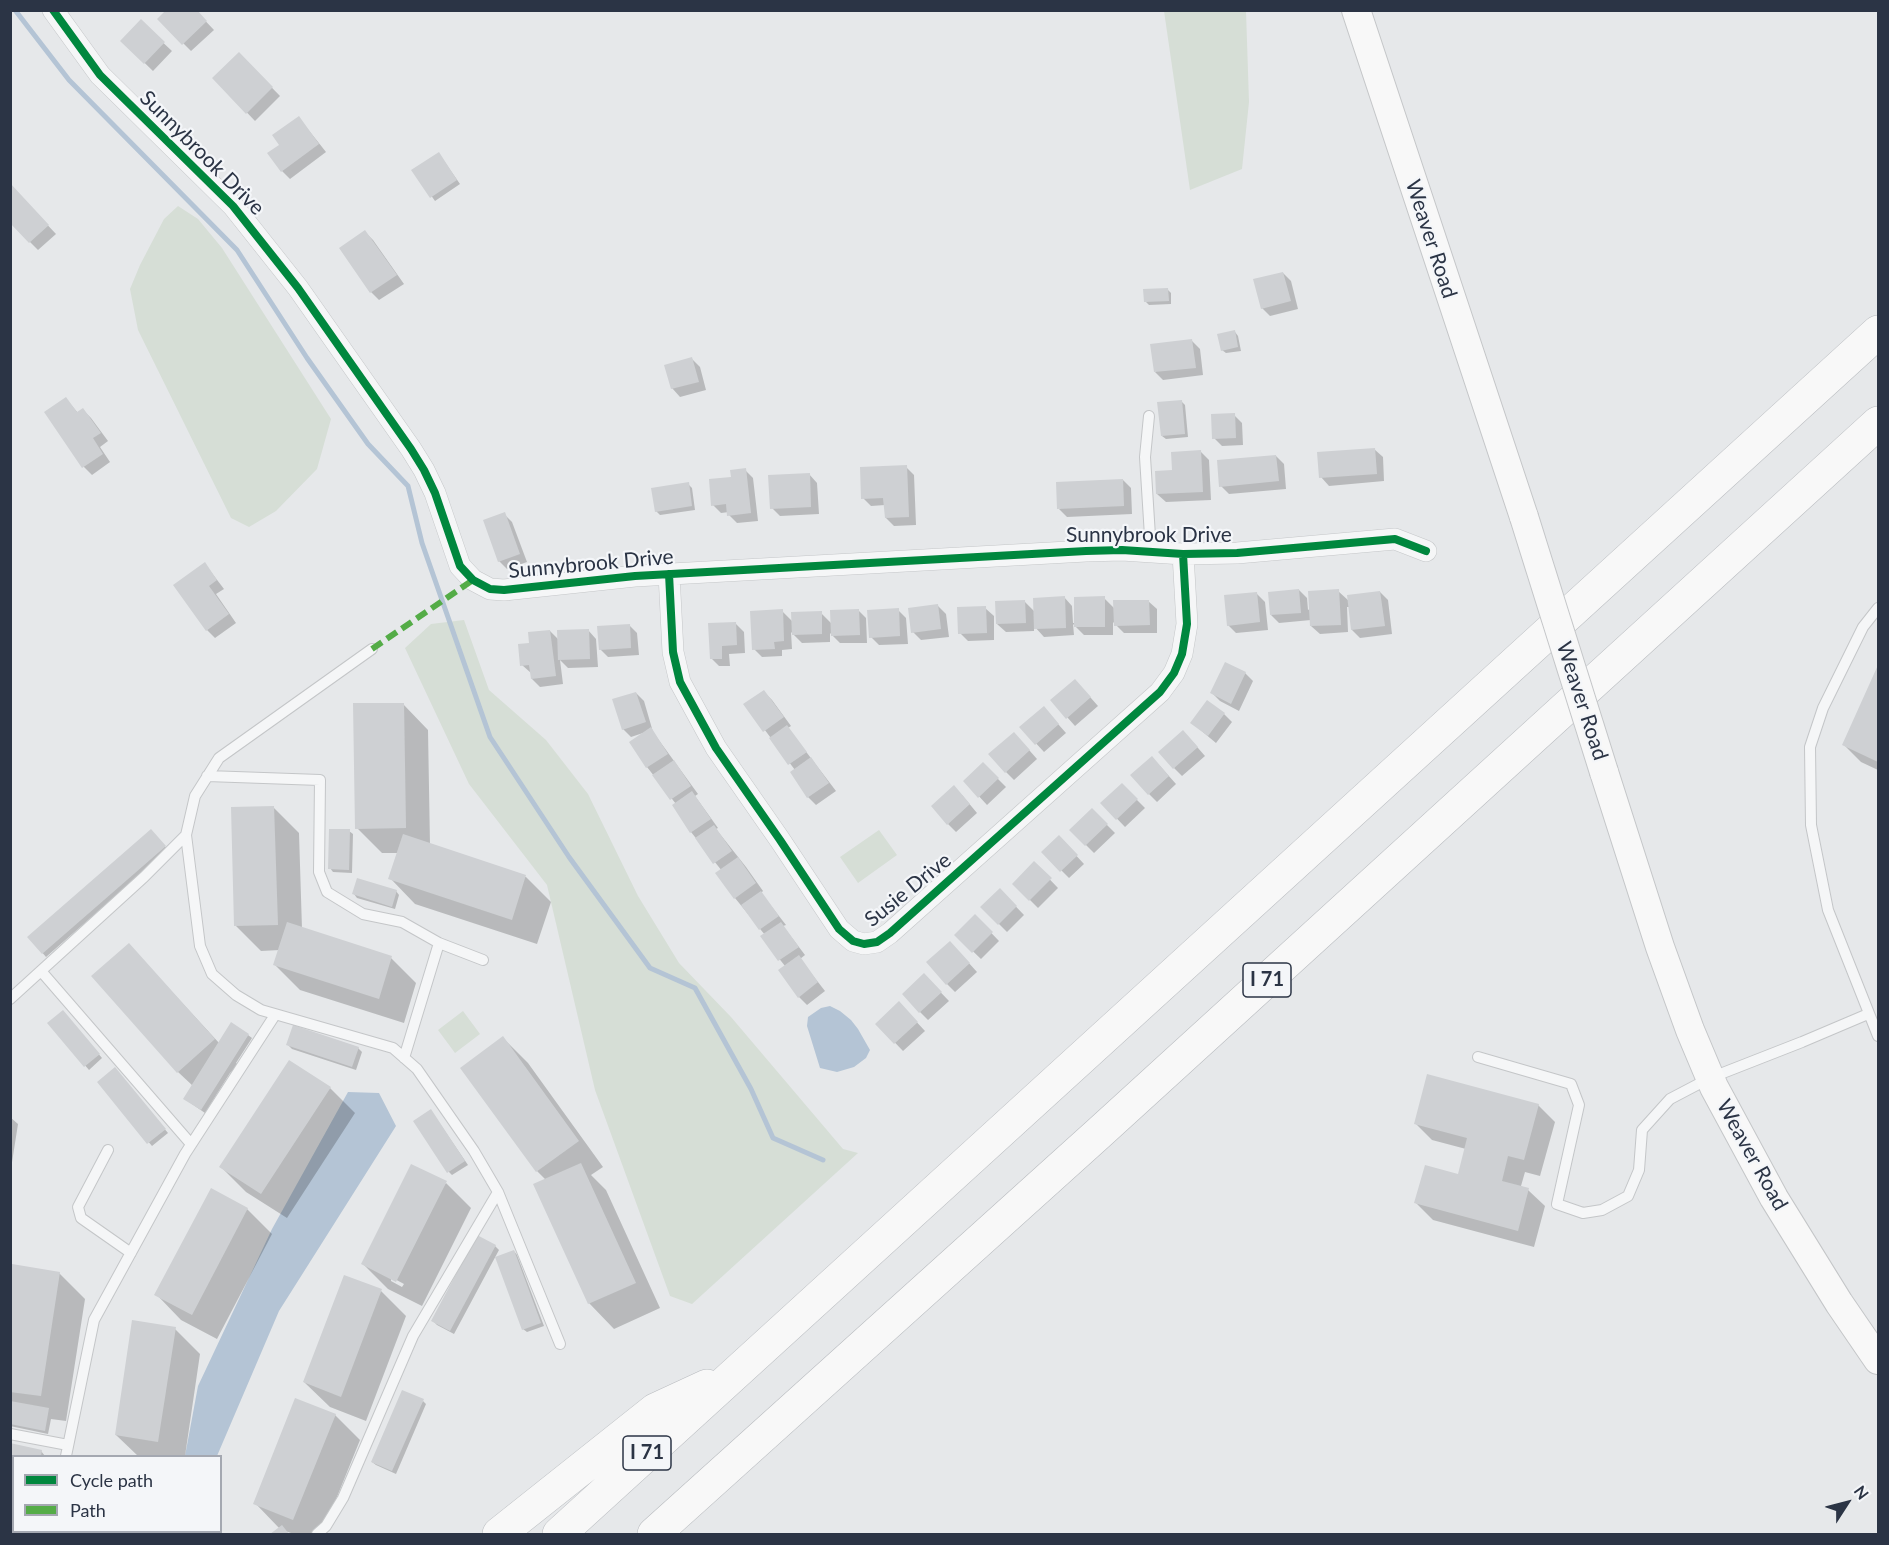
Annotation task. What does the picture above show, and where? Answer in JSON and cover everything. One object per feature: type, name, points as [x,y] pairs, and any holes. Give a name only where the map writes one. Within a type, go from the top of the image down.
[{"type":"highway","name":"I 71","points":[[559,1534],[1878,332]]},
{"type":"highway","name":"I 71","points":[[654,1534],[1878,423]]},
{"type":"highway","points":[[686,1534],[946,1271]]},
{"type":"highway","points":[[499,1534],[655,1410],[736,1372]]},
{"type":"main road","name":"Weaver Road","points":[[1356,10],[1524,517],[1660,947],[1690,1030],[1738,1136],[1839,1303],[1878,1360]]},
{"type":"street","name":"Sunnybrook Drive","points":[[59,13],[108,83],[233,206],[298,288],[411,448],[435,493],[460,566],[473,580],[490,589],[504,590],[669,574],[1086,551],[1122,550],[1183,554],[1278,550],[1395,539],[1426,551]]},
{"type":"street","name":"Susie Drive","points":[[669,574],[673,652],[680,682],[716,747],[838,929],[853,941],[864,944],[877,942],[890,933],[1160,692],[1174,673],[1182,654],[1187,624],[1183,554]]},
{"type":"lane","points":[[1149,416],[1145,457],[1151,552]]},
{"type":"lane","points":[[1878,608],[1863,627],[1822,708],[1810,747],[1811,825],[1828,910],[1878,1036]]},
{"type":"lane","points":[[372,649],[219,758],[195,796],[186,835],[200,946],[212,974],[236,995],[261,1010],[393,1048],[417,1069],[474,1151],[498,1192],[560,1344]]},
{"type":"lane","points":[[207,776],[320,780],[319,872],[327,892],[363,914],[402,922],[439,943],[483,960]]},
{"type":"lane","points":[[10,999],[144,877],[186,835]]},
{"type":"lane","points":[[404,1058],[439,943]]},
{"type":"lane","points":[[41,970],[191,1144]]},
{"type":"lane","points":[[1478,1057],[1571,1084],[1578,1106],[1557,1204],[1582,1213],[1602,1210],[1628,1196],[1639,1170],[1642,1130],[1670,1099],[1710,1078],[1868,1014]]},
{"type":"lane","points":[[10,1434],[67,1451],[94,1320],[191,1144],[275,1015]]},
{"type":"lane","points":[[108,1150],[78,1207],[81,1218],[131,1252]]},
{"type":"lane","points":[[317,1534],[327,1526],[343,1498],[413,1336],[498,1192]]},
{"type":"shaded area","points":[[1164,11],[1246,11],[1249,102],[1242,169],[1190,190]]},
{"type":"shaded area","points":[[178,206],[198,219],[222,248],[331,419],[317,469],[276,511],[249,527],[231,518],[138,330],[130,289],[164,219]]},
{"type":"shaded area","points":[[464,620],[489,690],[546,740],[588,794],[638,896],[679,963],[731,1017],[843,1149],[858,1153],[692,1304],[670,1296],[595,1090],[547,885],[469,784],[405,648],[431,624]]},
{"type":"shaded area","points":[[879,830],[897,855],[858,883],[840,857]]},
{"type":"shaded area","points":[[463,1011],[480,1034],[455,1053],[438,1030]]},
{"type":"water","points":[[830,1006],[851,1020],[870,1050],[866,1058],[854,1067],[837,1072],[820,1068],[807,1026],[808,1017],[821,1008]]},
{"type":"water","points":[[348,1092],[379,1093],[396,1126],[279,1311],[217,1455],[185,1455],[198,1386],[272,1229]]},
{"type":"building","points":[[166,10],[197,10],[207,21],[182,45],[157,19]]},
{"type":"building","points":[[141,19],[165,42],[144,64],[120,41]]},
{"type":"building","points":[[239,52],[273,87],[246,114],[212,78]]},
{"type":"building","points":[[299,116],[319,144],[281,172],[267,153],[279,145],[272,135]]},
{"type":"building","points":[[439,152],[457,180],[430,198],[411,170]]},
{"type":"building","points":[[10,183],[49,225],[29,243],[10,223]]},
{"type":"building","points":[[365,230],[397,275],[370,293],[339,248]]},
{"type":"building","points":[[1283,272],[1291,301],[1261,309],[1253,279]]},
{"type":"building","points":[[1168,288],[1169,301],[1144,302],[1143,289]]},
{"type":"building","points":[[1235,330],[1238,347],[1221,351],[1217,334]]},
{"type":"building","points":[[1192,339],[1196,368],[1154,372],[1150,344]]},
{"type":"building","points":[[692,357],[699,382],[671,389],[664,365]]},
{"type":"building","points":[[66,397],[77,412],[83,408],[101,433],[93,438],[103,454],[82,468],[44,412]]},
{"type":"building","points":[[1182,400],[1185,434],[1161,436],[1157,402]]},
{"type":"building","points":[[1235,413],[1236,438],[1212,439],[1211,414]]},
{"type":"building","points":[[1375,448],[1377,474],[1319,478],[1317,452]]},
{"type":"building","points":[[1201,450],[1203,492],[1156,494],[1155,471],[1172,470],[1171,452]]},
{"type":"building","points":[[1276,455],[1279,481],[1219,487],[1217,460]]},
{"type":"building","points":[[907,465],[909,517],[885,518],[883,498],[861,499],[860,467]]},
{"type":"building","points":[[746,468],[751,513],[727,516],[726,504],[711,506],[709,479],[731,477],[730,470]]},
{"type":"building","points":[[810,473],[811,507],[770,509],[768,475]]},
{"type":"building","points":[[1123,479],[1124,506],[1057,509],[1056,482]]},
{"type":"building","points":[[689,482],[692,506],[655,512],[651,488]]},
{"type":"building","points":[[505,512],[520,554],[498,562],[483,520]]},
{"type":"building","points":[[205,562],[217,580],[209,586],[229,614],[206,631],[173,585]]},
{"type":"building","points":[[1299,589],[1301,613],[1270,615],[1268,592]]},
{"type":"building","points":[[1339,589],[1341,625],[1310,626],[1308,591]]},
{"type":"building","points":[[1380,591],[1385,626],[1351,630],[1347,595]]},
{"type":"building","points":[[1257,592],[1260,622],[1227,626],[1224,595]]},
{"type":"building","points":[[1065,596],[1066,628],[1034,629],[1033,598]]},
{"type":"building","points":[[1105,596],[1105,627],[1074,627],[1074,597]]},
{"type":"building","points":[[1025,600],[1026,623],[996,624],[995,601]]},
{"type":"building","points":[[1113,600],[1149,600],[1150,625],[1114,626]]},
{"type":"building","points":[[938,604],[941,629],[911,633],[908,608]]},
{"type":"building","points":[[986,606],[987,633],[958,634],[957,607]]},
{"type":"building","points":[[899,608],[900,636],[869,638],[867,610]]},
{"type":"building","points":[[783,609],[784,641],[774,642],[775,649],[752,650],[750,611]]},
{"type":"building","points":[[859,609],[860,635],[831,636],[830,610]]},
{"type":"building","points":[[822,611],[822,634],[792,635],[791,612]]},
{"type":"building","points":[[736,622],[737,645],[722,646],[722,659],[710,659],[708,623]]},
{"type":"building","points":[[630,624],[631,648],[599,650],[597,626]]},
{"type":"building","points":[[589,629],[590,659],[558,660],[557,630]]},
{"type":"building","points":[[550,630],[556,676],[531,679],[529,665],[520,666],[518,644],[529,643],[528,632]]},
{"type":"building","points":[[1225,662],[1246,672],[1231,704],[1210,693]]},
{"type":"building","points":[[1878,665],[1878,762],[1842,745]]},
{"type":"building","points":[[1075,679],[1091,697],[1066,719],[1050,700]]},
{"type":"building","points":[[764,690],[784,717],[763,732],[743,704]]},
{"type":"building","points":[[636,692],[646,722],[622,730],[612,699]]},
{"type":"building","points":[[1207,700],[1225,713],[1208,736],[1190,723]]},
{"type":"building","points":[[353,703],[404,703],[406,828],[355,829]]},
{"type":"building","points":[[1044,706],[1059,724],[1035,745],[1019,727]]},
{"type":"building","points":[[787,725],[807,752],[788,765],[769,738]]},
{"type":"building","points":[[651,727],[668,754],[646,768],[629,742]]},
{"type":"building","points":[[1183,730],[1198,747],[1173,769],[1158,752]]},
{"type":"building","points":[[1014,732],[1030,750],[1005,773],[988,754]]},
{"type":"building","points":[[1152,756],[1169,776],[1148,795],[1130,775]]},
{"type":"building","points":[[811,757],[829,783],[807,798],[790,772]]},
{"type":"building","points":[[674,760],[691,786],[670,800],[652,775]]},
{"type":"building","points":[[983,762],[999,778],[978,798],[963,781]]},
{"type":"building","points":[[1122,783],[1138,799],[1116,820],[1100,803]]},
{"type":"building","points":[[954,785],[970,804],[947,825],[931,806]]},
{"type":"building","points":[[692,791],[711,819],[690,833],[672,805]]},
{"type":"building","points":[[274,806],[278,925],[234,926],[231,807]]},
{"type":"building","points":[[1092,808],[1108,824],[1085,846],[1069,830]]},
{"type":"building","points":[[714,825],[732,851],[713,864],[695,838]]},
{"type":"building","points":[[151,829],[166,846],[42,954],[27,937]]},
{"type":"building","points":[[329,829],[350,829],[349,870],[328,869]]},
{"type":"building","points":[[403,834],[526,875],[512,920],[388,879]]},
{"type":"building","points":[[1059,835],[1078,855],[1060,872],[1041,852]]},
{"type":"building","points":[[738,857],[756,883],[734,899],[715,873]]},
{"type":"building","points":[[1034,861],[1052,878],[1029,901],[1012,884]]},
{"type":"building","points":[[357,878],[397,890],[392,907],[352,894]]},
{"type":"building","points":[[1000,888],[1017,906],[998,925],[980,907]]},
{"type":"building","points":[[761,891],[779,916],[759,930],[741,905]]},
{"type":"building","points":[[975,914],[993,932],[972,953],[954,935]]},
{"type":"building","points":[[287,922],[392,956],[379,999],[273,965]]},
{"type":"building","points":[[781,922],[799,947],[778,961],[760,936]]},
{"type":"building","points":[[950,941],[970,963],[946,985],[926,962]]},
{"type":"building","points":[[129,943],[215,1039],[177,1073],[91,976]]},
{"type":"building","points":[[799,955],[818,982],[798,998],[778,970]]},
{"type":"building","points":[[924,973],[942,992],[919,1013],[902,994]]},
{"type":"building","points":[[899,1001],[918,1022],[894,1044],[875,1024]]},
{"type":"building","points":[[63,1010],[100,1054],[84,1067],[47,1023]]},
{"type":"building","points":[[231,1022],[249,1034],[201,1110],[183,1099]]},
{"type":"building","points":[[293,1025],[359,1047],[352,1067],[286,1045]]},
{"type":"building","points":[[503,1036],[579,1141],[536,1172],[460,1068]]},
{"type":"building","points":[[289,1060],[331,1087],[261,1194],[219,1167]]},
{"type":"building","points":[[115,1067],[166,1129],[147,1144],[97,1082]]},
{"type":"building","points":[[1427,1074],[1539,1104],[1524,1160],[1508,1156],[1502,1181],[1529,1188],[1518,1231],[1414,1203],[1425,1165],[1458,1174],[1467,1138],[1414,1124]]},
{"type":"building","points":[[431,1109],[465,1161],[447,1173],[413,1121]]},
{"type":"building","points":[[581,1163],[636,1283],[588,1304],[533,1184]]},
{"type":"building","points":[[411,1164],[447,1181],[396,1282],[361,1264]]},
{"type":"building","points":[[211,1188],[248,1208],[192,1315],[154,1295]]},
{"type":"building","points":[[477,1235],[496,1245],[450,1331],[431,1321]]},
{"type":"building","points":[[514,1250],[541,1323],[522,1330],[495,1257]]},
{"type":"building","points":[[12,1264],[60,1272],[41,1396],[10,1392]]},
{"type":"building","points":[[344,1275],[382,1289],[341,1397],[303,1382]]},
{"type":"building","points":[[132,1320],[176,1327],[158,1442],[115,1435]]},
{"type":"building","points":[[402,1390],[424,1399],[392,1471],[371,1462]]},
{"type":"building","points":[[295,1398],[336,1414],[293,1520],[253,1504]]},
{"type":"building","points":[[10,1401],[49,1408],[45,1431],[10,1424]]},
{"type":"building","points":[[10,1443],[42,1450],[41,1455],[12,1455],[12,1466],[10,1465]]},
{"type":"building","points":[[282,1525],[289,1534],[270,1534]]},
{"type":"building","points":[[84,1533],[138,1533],[137,1534]]},
{"type":"waterway","points":[[15,10],[69,80],[237,250],[307,358],[368,444],[408,486],[422,543],[490,737],[569,857],[650,968],[695,988],[751,1089],[773,1138],[823,1160]]},
{"type":"marked path","points":[[372,649],[473,580]]},
{"type":"cycle path","points":[[53,10],[100,75],[233,206],[298,288],[424,470],[435,493],[460,566],[473,580],[490,589],[504,590],[635,576],[1086,551],[1237,553],[1395,539],[1426,551]]},
{"type":"cycle path","points":[[669,574],[673,652],[680,682],[716,748],[839,929],[853,941],[864,944],[877,942],[890,933],[1160,692],[1174,673],[1182,654],[1187,624],[1183,554]]}]
